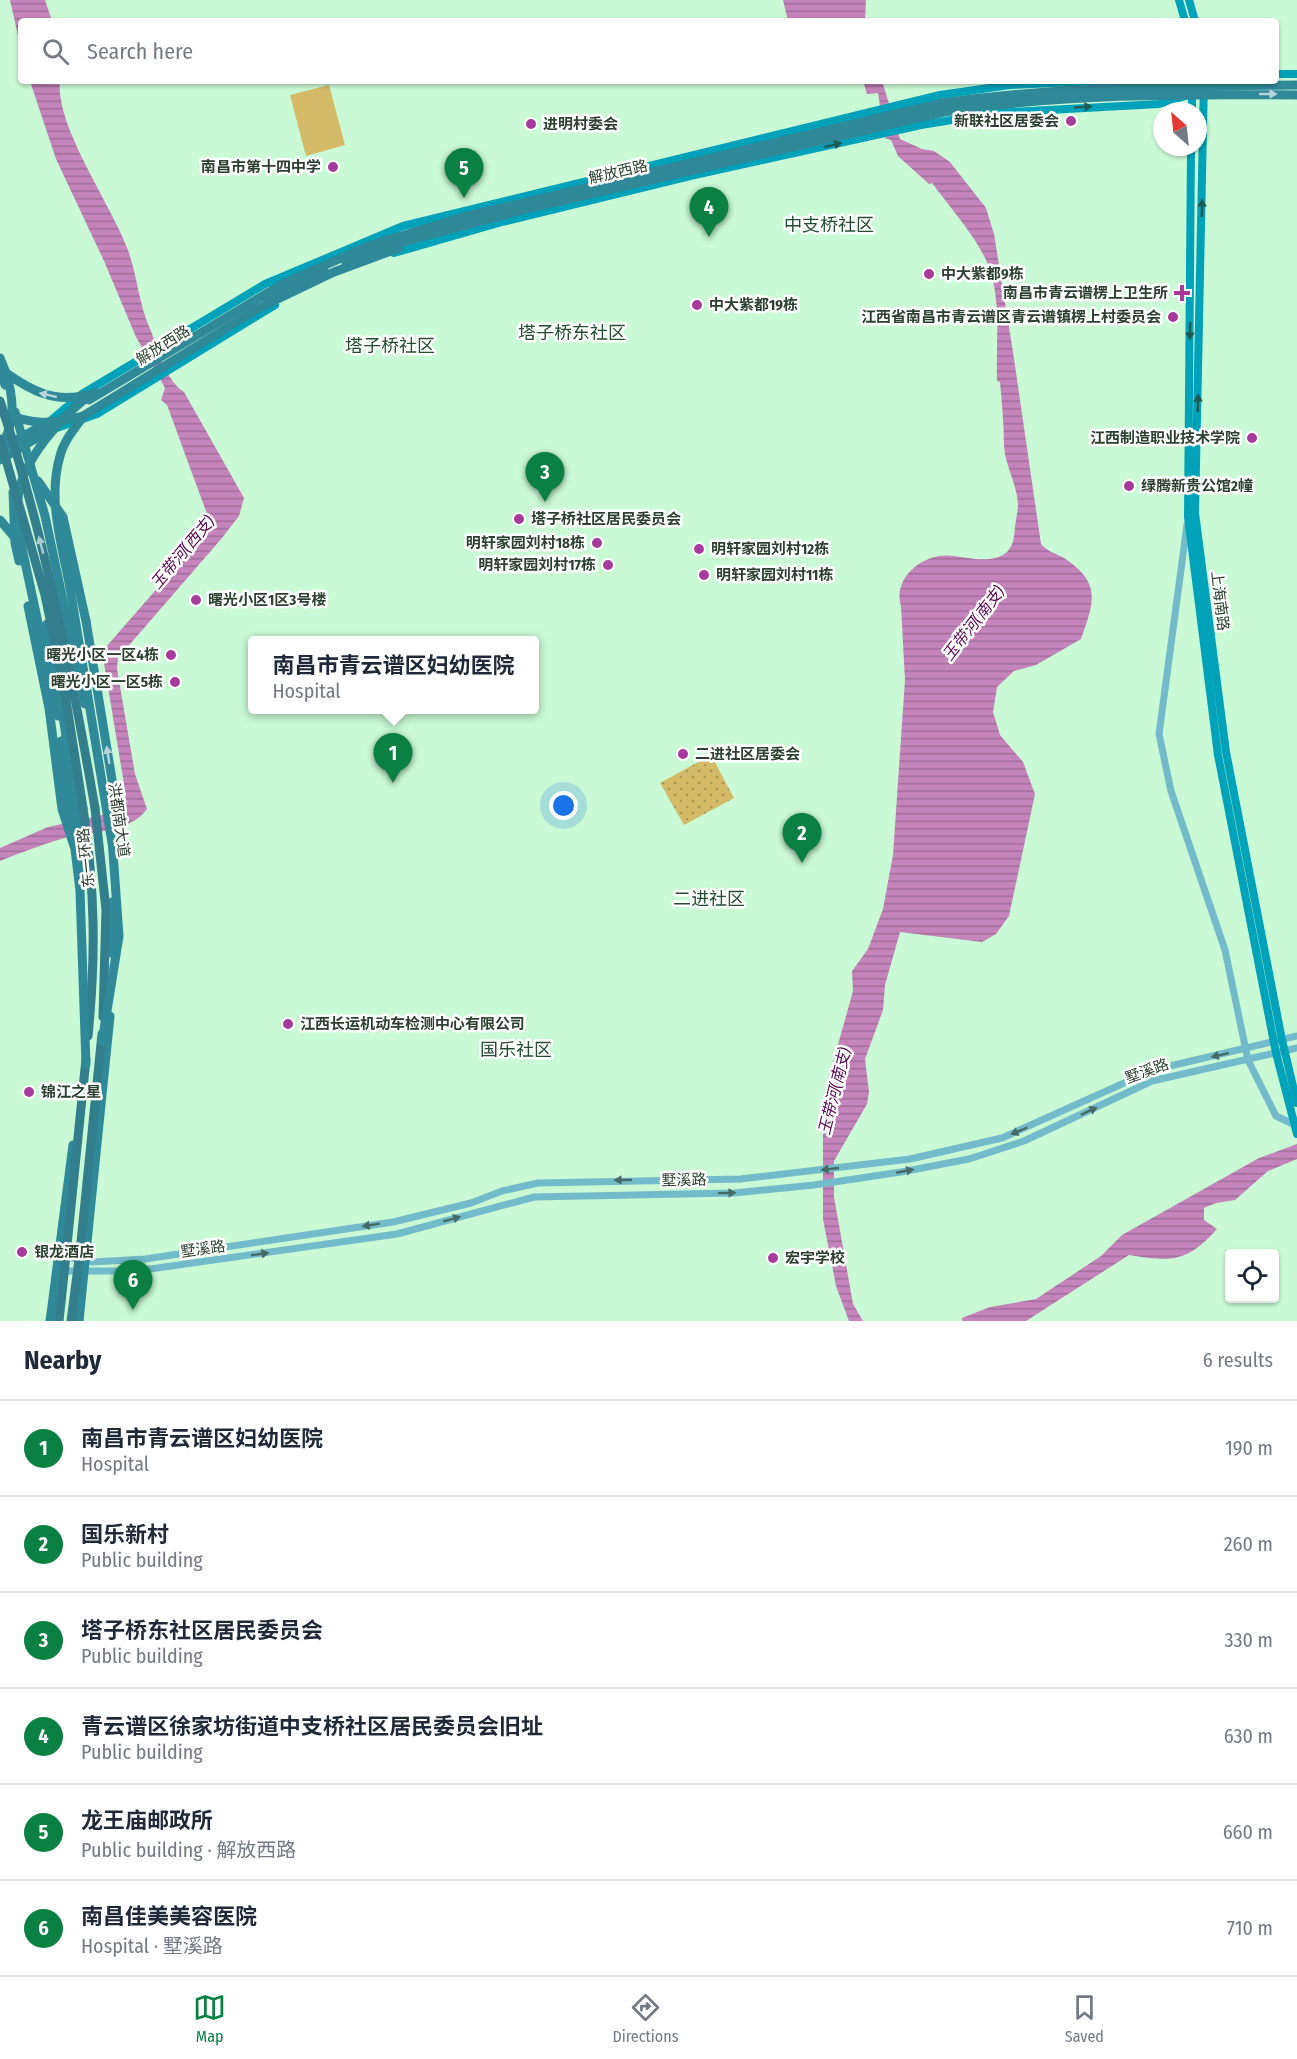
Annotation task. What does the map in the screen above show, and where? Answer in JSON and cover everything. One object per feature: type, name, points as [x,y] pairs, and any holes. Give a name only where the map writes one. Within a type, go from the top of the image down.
[{"type":"highway","name":"东一环路","points":[[0,401],[15,446],[57,606],[82,724],[95,808],[106,910],[102,1042],[71,1321]]},
{"type":"highway","name":"东一环路","points":[[0,439],[45,595],[63,681],[88,842],[94,905],[95,968],[59,1321]]},
{"type":"main road","points":[[1179,0],[1184,18]]},
{"type":"main road","points":[[1189,0],[1194,18]]},
{"type":"main road","points":[[1279,74],[1297,74]]},
{"type":"main road","points":[[903,108],[939,95],[1032,84]]},
{"type":"main road","name":"解放西路","points":[[178,349],[259,304],[333,268],[399,243],[873,123],[903,108],[1011,93],[1297,85]]},
{"type":"main road","name":"解放西路","points":[[0,454],[51,426],[178,349],[234,311],[284,283],[328,262],[413,231],[474,214],[873,123],[918,122],[1012,101],[1192,87]]},
{"type":"main road","name":"解放西路","points":[[1204,87],[1297,95]]},
{"type":"main road","name":"上海南路","points":[[1204,87],[1196,513],[1226,752],[1296,1130]]},
{"type":"main road","points":[[178,349],[300,291],[405,249],[657,184],[873,123]]},
{"type":"main road","points":[[51,426],[82,394],[139,373],[178,349],[265,284],[403,226],[873,123]]},
{"type":"main road","name":"上海南路","points":[[1191,156],[1188,517],[1218,755],[1278,1041]]},
{"type":"main road","points":[[102,1042],[119,936],[110,844],[71,592],[57,527],[56,483],[60,456],[67,438],[83,417],[256,309],[334,272],[464,225]]},
{"type":"main road","points":[[50,1321],[65,1214],[88,1009],[90,905],[57,714],[22,548],[17,496],[21,479],[61,420],[95,392],[189,334],[234,311]]},
{"type":"main road","points":[[0,358],[13,396],[13,414],[0,454],[13,492],[41,595],[60,695],[77,809],[86,1064]]},
{"type":"main road","points":[[3,371],[45,396],[71,399],[95,392]]},
{"type":"main road","name":"洪都南大道","points":[[3,371],[34,475],[79,671],[110,844],[113,907],[111,991],[87,1261],[79,1321]]},
{"type":"main road","points":[[0,412],[27,422],[45,423],[83,417]]},
{"type":"main road","points":[[34,475],[63,517],[86,621],[115,798],[110,844]]},
{"type":"main road","points":[[13,492],[15,543],[49,708],[62,809],[78,846]]},
{"type":"main road","points":[[0,520],[14,533],[22,548]]},
{"type":"main road","name":"上海南路","points":[[1280,1052],[1297,1103]]},
{"type":"street","name":"上海南路","points":[[1188,517],[1159,734],[1172,791],[1225,950],[1248,1060],[1276,1116],[1296,1130]]},
{"type":"street","name":"墅溪路","points":[[58,1255],[87,1261],[146,1259],[393,1222],[471,1203],[502,1191],[538,1183],[740,1179],[910,1160],[1002,1138],[1154,1070],[1297,1036]]},
{"type":"street","name":"墅溪路","points":[[56,1271],[136,1271],[397,1234],[534,1197],[734,1193],[814,1185],[969,1159],[1024,1141],[1152,1081],[1297,1047]]},
{"type":"shaded area","points":[[329,85],[345,145],[306,156],[290,95]]},
{"type":"shaded area","points":[[711,755],[734,798],[684,825],[660,783]]},
{"type":"water","points":[[10,0],[45,0],[51,18],[18,18],[18,36]]},
{"type":"water","points":[[783,0],[866,0],[865,18],[787,18]]},
{"type":"water","points":[[31,84],[60,84],[66,120],[128,250],[143,310],[163,364],[177,387],[184,392],[244,498],[239,516],[222,538],[118,658],[117,669],[135,774],[147,809],[130,823],[119,827],[61,839],[0,861],[0,848],[48,827],[120,811],[126,796],[103,657],[106,647],[208,530],[210,522],[167,405],[161,400],[165,388],[136,337],[104,261],[56,159]]},
{"type":"water","name":"玉带河(南支)","points":[[864,84],[883,84],[900,139],[922,149],[934,151],[950,162],[986,208],[994,234],[1041,544],[1076,567],[1085,576],[1092,594],[1089,614],[1081,639],[1036,665],[1014,671],[997,687],[993,712],[1000,735],[1023,762],[1035,794],[1009,916],[996,934],[982,942],[900,932],[885,985],[883,1010],[865,1059],[869,1092],[867,1104],[834,1161],[834,1197],[853,1304],[863,1321],[849,1321],[836,1286],[823,1219],[825,1091],[853,991],[852,971],[868,949],[883,909],[893,855],[905,680],[901,585],[913,568],[932,558],[954,556],[988,559],[1002,556],[1007,552],[1013,540],[1018,504],[1004,446],[1000,382],[997,381],[996,305],[989,268],[976,242],[932,183],[929,184],[898,156],[891,140],[885,138],[878,93],[867,94]]},
{"type":"water","points":[[1297,1144],[1297,1159],[1268,1171],[1235,1200],[1216,1203],[1204,1208],[1204,1220],[1217,1229],[1187,1254],[1167,1259],[1129,1255],[1026,1321],[962,1321],[962,1318],[990,1307],[1036,1299],[1101,1256],[1122,1235],[1259,1158]]},
{"type":"place","name":"新联社区居委会","points":[[1071,121]]},
{"type":"place","name":"进明村委会","points":[[531,124]]},
{"type":"place","name":"南昌市第十四中学","points":[[333,167]]},
{"type":"place","name":"龙王庙邮政所","points":[[464,198]]},
{"type":"place","name":"青云谱区徐家坊街道中支桥社区居民委员会旧址","points":[[709,237]]},
{"type":"place","name":"中大紫都9栋","points":[[929,274]]},
{"type":"place","name":"南昌市青云谱楞上卫生所","points":[[1182,293]]},
{"type":"place","name":"中大紫都19栋","points":[[697,305]]},
{"type":"place","name":"江西省南昌市青云谱区青云谱镇楞上村委员会","points":[[1173,317]]},
{"type":"place","name":"江西制造职业技术学院","points":[[1252,438]]},
{"type":"place","name":"绿腾新贵公馆2幢","points":[[1129,486]]},
{"type":"place","name":"塔子桥东社区居民委员会","points":[[545,502]]},
{"type":"place","name":"塔子桥社区居民委员会","points":[[519,519]]},
{"type":"place","name":"明轩家园刘村18栋","points":[[597,543]]},
{"type":"place","name":"明轩家园刘村12栋","points":[[699,549]]},
{"type":"place","name":"明轩家园刘村17栋","points":[[608,565]]},
{"type":"place","name":"明轩家园刘村11栋","points":[[704,575]]},
{"type":"place","name":"曙光小区1区3号楼","points":[[196,600]]},
{"type":"place","name":"曙光小区一区4栋","points":[[171,655]]},
{"type":"place","name":"曙光小区一区5栋","points":[[175,682]]},
{"type":"place","name":"二进社区居委会","points":[[683,754]]},
{"type":"place","name":"南昌市青云谱区妇幼医院","points":[[393,783]]},
{"type":"place","name":"国乐新村","points":[[802,863]]},
{"type":"place","name":"江西长运机动车检测中心有限公司","points":[[288,1024]]},
{"type":"place","name":"锦江之星","points":[[29,1092]]},
{"type":"place","name":"银龙酒店","points":[[22,1252]]},
{"type":"place","name":"宏宇学校","points":[[773,1258]]},
{"type":"place","name":"南昌佳美美容医院","points":[[133,1310]]},
{"type":"district","name":"中支桥社区","points":[[829,225]]},
{"type":"district","name":"塔子桥东社区","points":[[572,333]]},
{"type":"district","name":"塔子桥社区","points":[[390,346]]},
{"type":"district","name":"二进社区","points":[[709,899]]},
{"type":"district","name":"国乐社区","points":[[516,1050]]},
{"type":"water label","name":"玉带河(西支)","points":[[182,552]]}]
